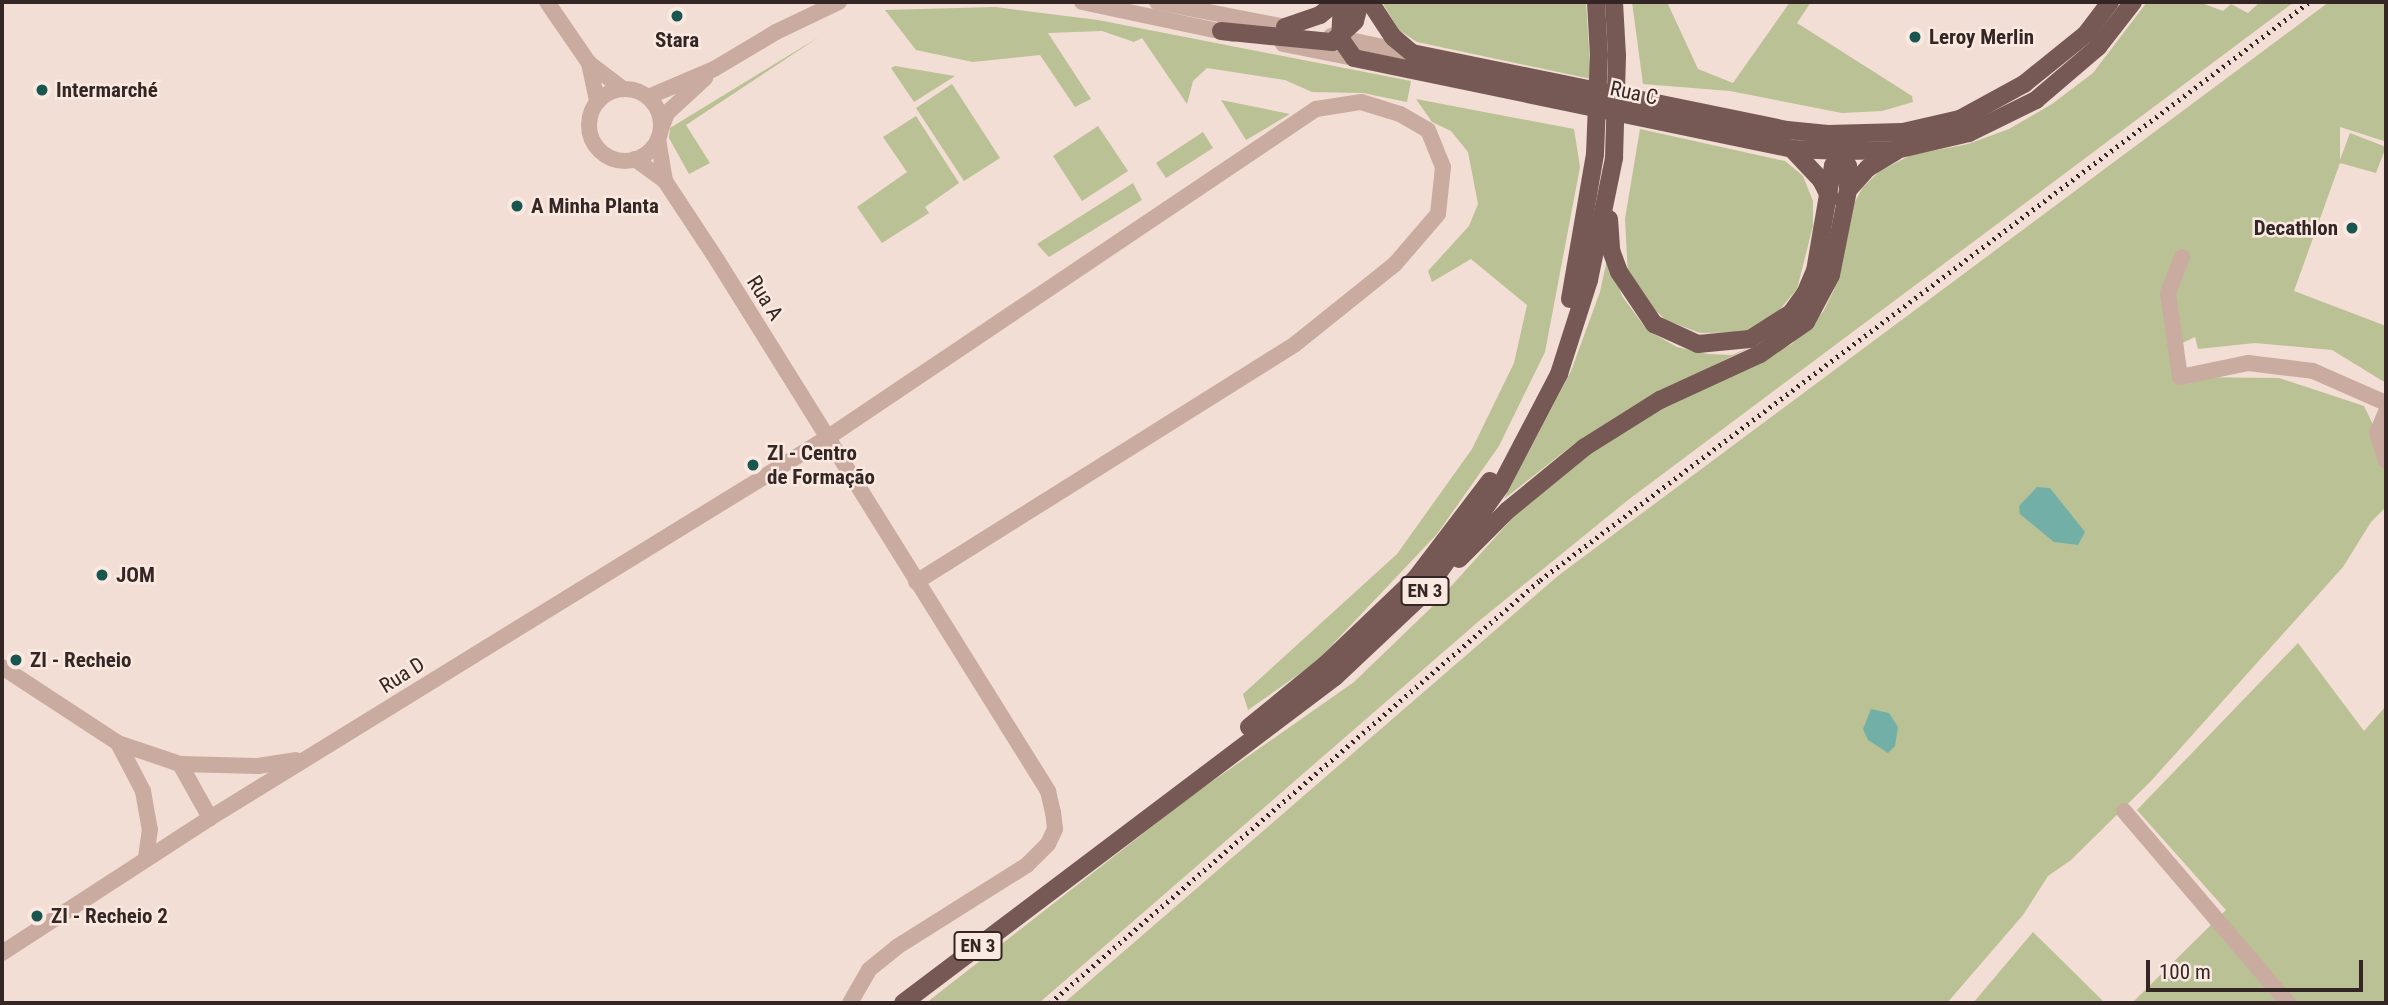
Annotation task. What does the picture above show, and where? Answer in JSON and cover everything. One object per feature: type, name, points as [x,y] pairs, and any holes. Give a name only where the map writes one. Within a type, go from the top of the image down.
[{"type":"main road","points":[[1285,27],[1320,15],[1336,2]]},
{"type":"main road","points":[[1342,2],[1340,38],[1354,58]]},
{"type":"main road","points":[[1221,31],[1258,32],[1320,44],[1340,38],[1355,21],[1360,2]]},
{"type":"main road","points":[[1370,2],[1393,37],[1412,53]]},
{"type":"main road","name":"EN 3","points":[[903,1003],[1335,677],[1424,593],[1500,487],[1559,374],[1589,280],[1609,188],[1614,158],[1608,56],[1596,2]]},
{"type":"main road","name":"EN 3","points":[[1052,889],[1325,665],[1416,578],[1489,482],[1547,371],[1572,294],[1595,154],[1615,2]]},
{"type":"main road","name":"Rua C","points":[[1412,53],[1787,130],[1828,134],[1903,132],[1960,119],[2024,84],[2086,34],[2110,2]]},
{"type":"main road","name":"Rua C","points":[[1354,58],[1792,149],[1896,150],[1969,133],[2036,100],[2098,47],[2133,2]]},
{"type":"main road","points":[[1609,188],[1611,250],[1633,299],[1654,324],[1698,344],[1750,340],[1791,313],[1815,271],[1830,199],[1833,166],[1843,151],[1870,142],[1906,138],[1960,119]]},
{"type":"main road","points":[[1424,593],[1508,510],[1585,447],[1660,400],[1760,354],[1806,322],[1831,275],[1847,190],[1843,151],[1828,134]]},
{"type":"main road","points":[[1792,149],[1821,180],[1830,199]]},
{"type":"main road","points":[[1847,190],[1868,167],[1896,150]]},
{"type":"street","points":[[547,2],[589,63],[623,89],[648,97],[659,112],[659,135]]},
{"type":"street","points":[[648,97],[714,69],[776,32],[839,2]]},
{"type":"street","name":"Rua C","points":[[1082,2],[1354,58]]},
{"type":"street","name":"Rua C","points":[[1157,2],[1412,53]]},
{"type":"street","points":[[589,63],[597,102],[589,121],[594,144],[612,159],[635,159],[659,135],[667,113],[714,69]]},
{"type":"street","points":[[597,102],[623,89]]},
{"type":"street","name":"Rua D","points":[[2,953],[210,818],[827,438],[1316,109],[1361,102],[1400,114],[1429,130],[1443,167],[1438,214],[1395,264],[1294,345],[916,583]]},
{"type":"street","name":"Rua A","points":[[659,135],[664,181]]},
{"type":"street","name":"Rua A","points":[[635,159],[664,181],[1048,791],[1055,829],[1048,844],[1027,865],[897,947],[869,970],[850,1003]]},
{"type":"street","points":[[2182,257],[2168,293],[2180,377],[2248,363],[2312,371],[2364,397],[2386,402]]},
{"type":"street","points":[[2364,397],[2386,461]]},
{"type":"street","points":[[2377,433],[2386,412]]},
{"type":"street","points":[[2,667],[118,743],[180,764],[258,766],[312,755]]},
{"type":"street","points":[[118,743],[144,791],[149,829],[146,859]]},
{"type":"street","points":[[180,764],[210,818]]},
{"type":"street","points":[[2124,811],[2288,1003]]},
{"type":"green space","points":[[1382,2],[1586,2],[1591,79],[1417,42],[1399,30]]},
{"type":"green space","points":[[1632,2],[1667,2],[1698,69],[1733,83],[1790,2],[1811,2],[1797,23],[1912,96],[1913,102],[1882,111],[1842,113],[1730,91],[1643,84]]},
{"type":"green space","points":[[2147,2],[2199,2],[2223,11],[2231,4],[2248,13],[2260,2],[2294,2],[1628,500],[1479,621],[1039,1003],[926,1003],[1190,797],[1354,682],[1436,603],[1519,511],[1581,458],[1670,403],[1792,344],[1823,312],[1834,290],[1853,205],[1863,187],[1880,171],[1911,155],[1968,144],[2009,129],[2052,104],[2093,73]]},
{"type":"green space","points":[[2329,2],[2386,2],[2386,136],[2384,141],[2340,127],[2340,160],[2350,133],[2386,147],[2376,173],[2340,163],[2294,291],[2386,326],[2386,383],[2332,350],[2255,343],[2198,349],[2195,337],[2174,347],[2180,377],[2279,378],[2364,406],[2377,433],[2374,448],[2386,471],[2386,507],[2371,522],[2343,567],[2151,781],[2071,860],[2048,876],[2023,915],[1947,1003],[1064,1003],[1559,575]]},
{"type":"green space","points":[[995,7],[1098,20],[1411,81],[1407,102],[1363,93],[1312,92],[1285,80],[1207,68],[1193,81],[1187,104],[1142,38],[1134,42],[1102,31],[1048,33],[1091,99],[1075,107],[1040,55],[973,62],[916,50],[885,10]]},
{"type":"green space","points":[[819,37],[686,125],[710,163],[689,174],[669,138],[670,128]]},
{"type":"green space","points":[[895,66],[955,76],[914,102],[891,68]]},
{"type":"green space","points":[[952,84],[1000,158],[964,181],[916,108]]},
{"type":"green space","points":[[1416,99],[1574,129],[1580,167],[1545,352],[1499,446],[1437,534],[1315,663],[1248,710],[1243,694],[1397,554],[1472,449],[1514,363],[1527,305],[1471,259],[1432,282],[1428,271],[1469,226],[1478,204],[1468,152],[1451,131],[1432,122]]},
{"type":"green space","points":[[1221,100],[1290,114],[1246,140]]},
{"type":"green space","points":[[916,116],[959,183],[925,207],[929,213],[882,243],[857,207],[907,172],[883,137]]},
{"type":"green space","points":[[1098,126],[1128,171],[1082,201],[1053,156]]},
{"type":"green space","points":[[1640,129],[1785,161],[1803,176],[1813,201],[1813,226],[1797,289],[1777,313],[1748,332],[1700,333],[1666,320],[1645,301],[1628,276],[1625,219]]},
{"type":"green space","points":[[1203,132],[1213,148],[1166,178],[1156,163]]},
{"type":"green space","points":[[1133,183],[1142,200],[1049,257],[1037,244]]},
{"type":"green space","points":[[1608,255],[1622,296],[1647,330],[1677,347],[1708,354],[1732,355],[1755,345],[1645,399],[1574,444],[1504,499],[1571,371],[1600,292]]},
{"type":"green space","points":[[2298,643],[2364,731],[2386,706],[2386,1003],[2132,1003],[2226,910],[2137,810]]},
{"type":"green space","points":[[2033,932],[2105,1003],[1973,1003]]},
{"type":"water","points":[[2037,487],[2050,488],[2085,532],[2078,545],[2054,542],[2020,514],[2019,506]]},
{"type":"water","points":[[1871,709],[1889,713],[1898,727],[1895,746],[1888,753],[1868,740],[1863,729]]},
{"type":"railway","points":[[1050,1003],[1540,580],[2309,2]]},
{"type":"place","name":"Stara","points":[[677,16]]},
{"type":"place","name":"Leroy Merlin","points":[[1915,37]]},
{"type":"place","name":"Intermarché","points":[[42,90]]},
{"type":"place","name":"A Minha Planta","points":[[517,206]]},
{"type":"place","name":"Decathlon","points":[[2352,228]]},
{"type":"place","name":"ZI - Centro de Formação","points":[[753,465]]},
{"type":"place","name":"JOM","points":[[102,575]]},
{"type":"place","name":"ZI - Recheio","points":[[16,660]]},
{"type":"place","name":"ZI - Recheio 2","points":[[37,916]]}]
